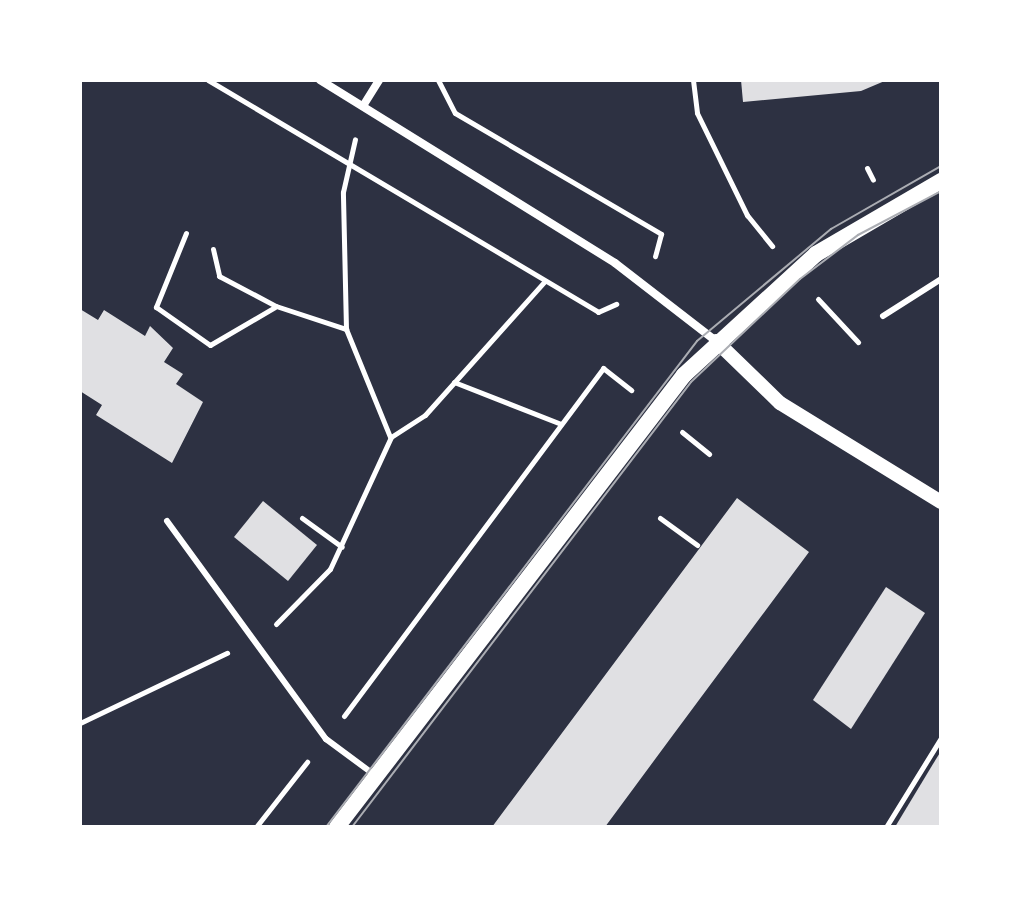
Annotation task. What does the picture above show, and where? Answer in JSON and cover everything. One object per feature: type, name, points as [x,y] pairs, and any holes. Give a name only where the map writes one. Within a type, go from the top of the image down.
[{"type":"main road","points":[[337,827],[655,409],[716,341],[816,254],[941,181]]},
{"type":"street","points":[[320,80],[638,278],[716,341],[780,403],[941,502]]},
{"type":"street","points":[[363,106],[379,80]]},
{"type":"lane","points":[[883,316],[941,279]]},
{"type":"lane","points":[[167,521],[326,739],[376,776]]},
{"type":"path","points":[[208,80],[598,312],[615,305]]},
{"type":"path","points":[[438,80],[455,113],[661,234],[660,250]]},
{"type":"path","points":[[693,80],[697,113],[767,239]]},
{"type":"path","points":[[355,140],[343,192],[346,329],[391,437]]},
{"type":"path","points":[[186,233],[156,307],[210,345],[276,306]]},
{"type":"path","points":[[213,249],[219,276],[276,306],[346,329]]},
{"type":"path","points":[[80,723],[253,641],[313,591],[342,547],[391,437],[454,382],[545,281]]},
{"type":"path","points":[[823,305],[858,342]]},
{"type":"path","points":[[422,611],[603,368],[619,380]]},
{"type":"path","points":[[454,382],[561,424]]},
{"type":"path","points":[[689,438],[709,454]]},
{"type":"path","points":[[302,518],[342,547]]},
{"type":"path","points":[[660,518],[697,545]]},
{"type":"path","points":[[886,827],[941,738]]},
{"type":"building","points":[[741,80],[887,80],[861,91],[743,102]]},
{"type":"building","points":[[80,309],[98,320],[104,310],[145,336],[150,326],[173,348],[164,362],[183,374],[176,384],[203,402],[172,463],[96,415],[102,405],[80,391]]},
{"type":"building","points":[[737,498],[809,552],[605,827],[492,827]]},
{"type":"building","points":[[263,501],[317,545],[288,581],[234,537]]},
{"type":"building","points":[[886,587],[925,613],[851,729],[813,700]]},
{"type":"building","points":[[941,751],[941,827],[895,827],[933,764]]},
{"type":"tram line","points":[[326,827],[697,341],[831,229],[941,166]]},
{"type":"tram line","points":[[352,827],[691,382],[800,279],[858,235],[941,191]]}]
